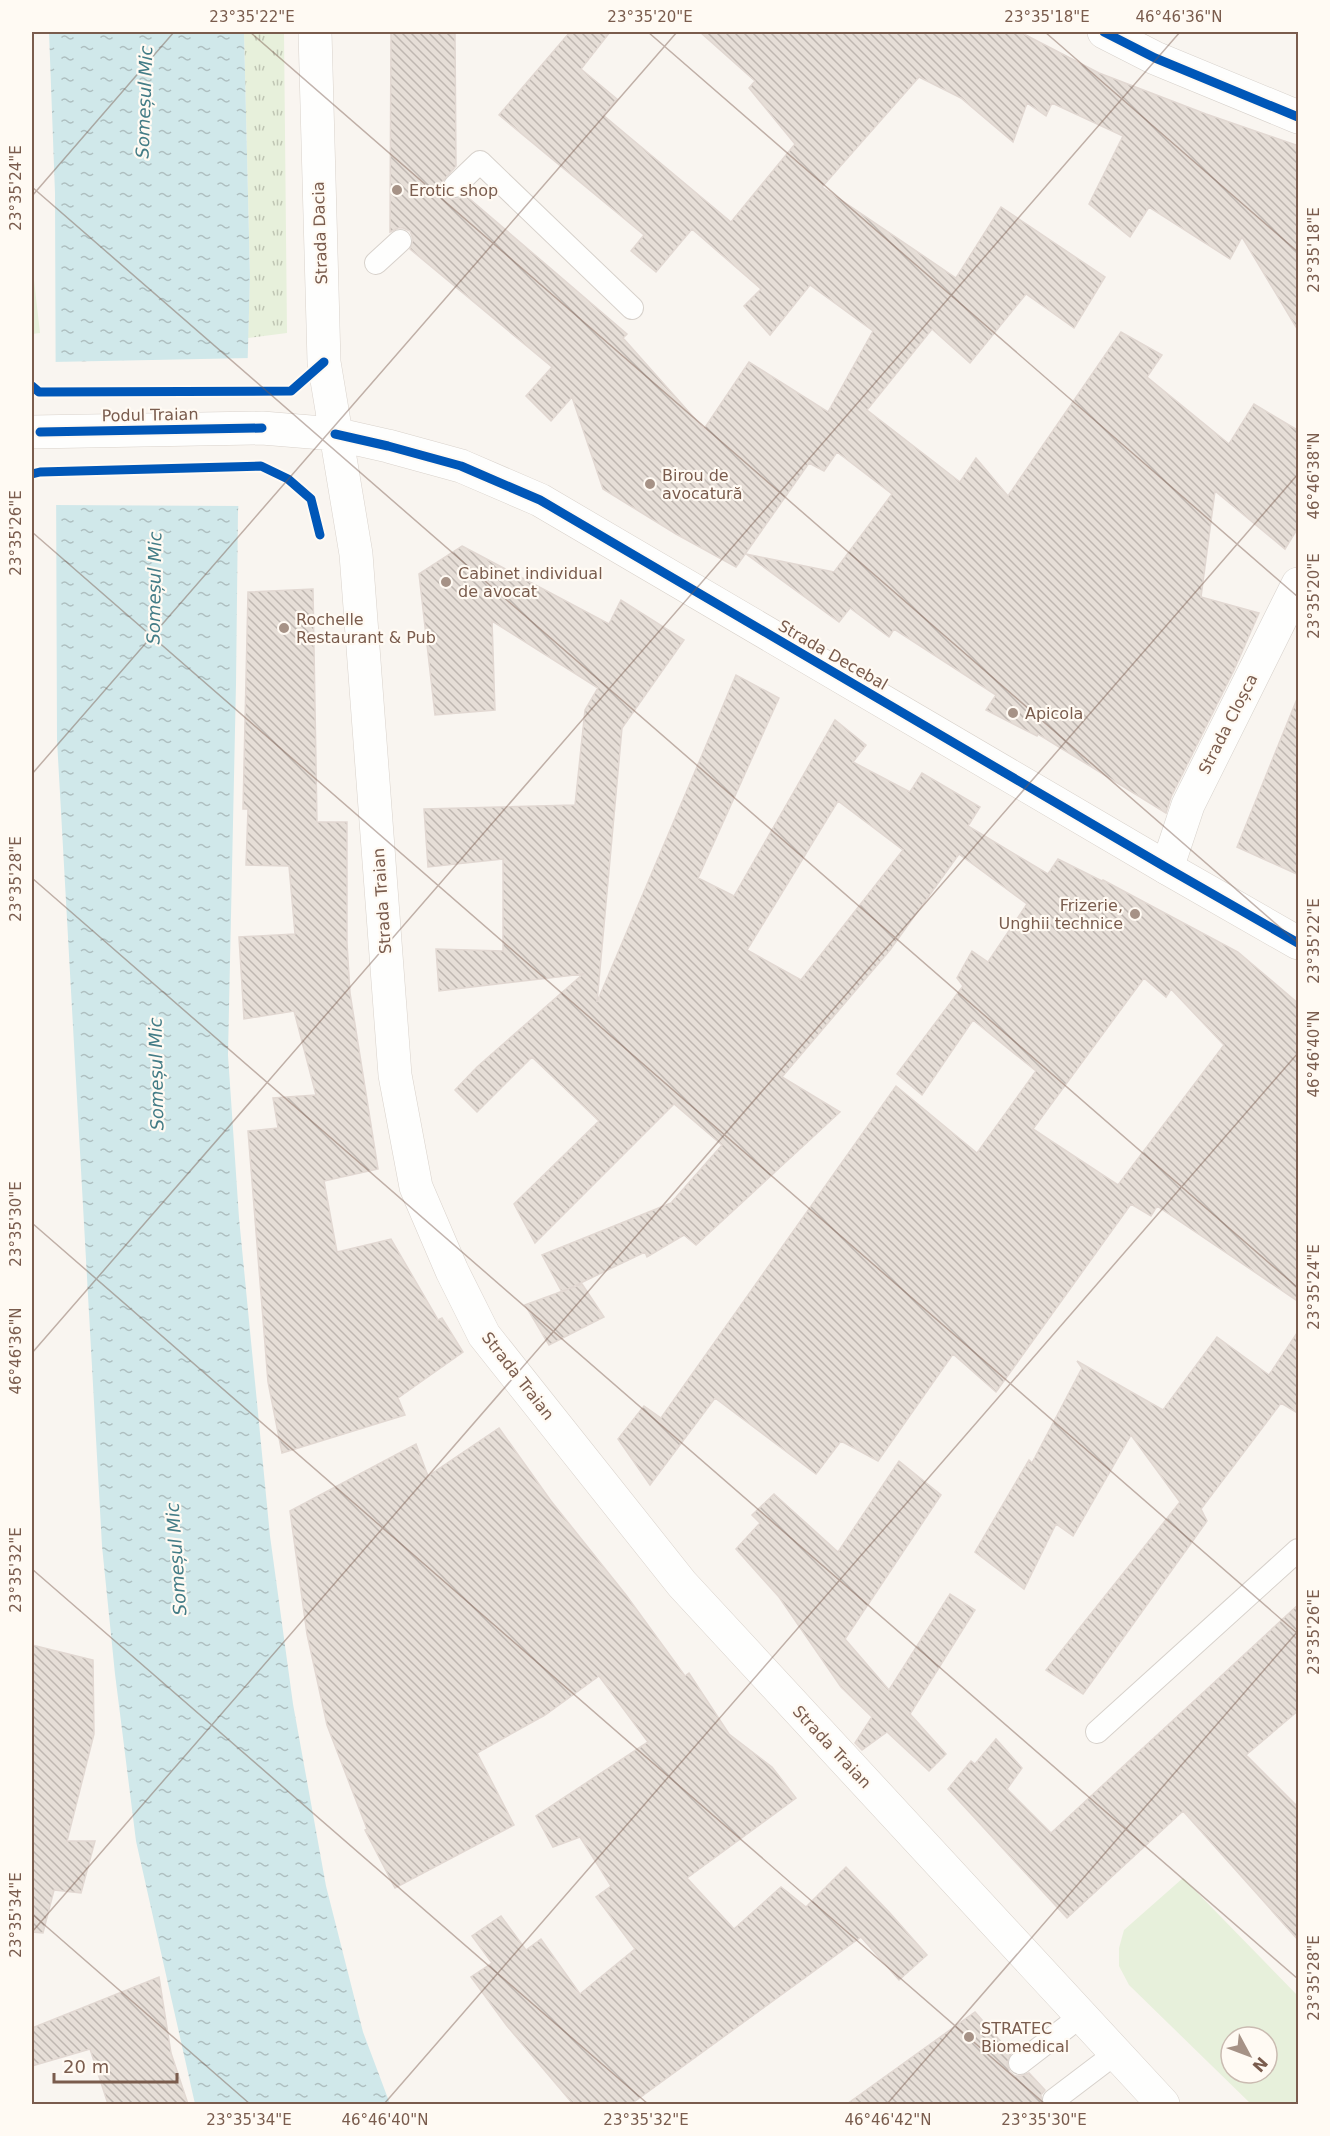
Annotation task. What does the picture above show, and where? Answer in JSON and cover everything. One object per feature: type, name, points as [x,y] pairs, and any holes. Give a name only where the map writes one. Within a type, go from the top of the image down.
[{"type":"main road","name":"Strada Dacia","points":[[315,32],[324,362],[335,434]]},
{"type":"main road","points":[[1104,32],[1155,58],[1299,117]]},
{"type":"main road","name":"Podul Traian","points":[[36,432],[262,428],[335,434]]},
{"type":"main road","name":"Strada Decebal","points":[[335,434],[461,466],[540,500],[1299,943]]},
{"type":"main road","name":"Strada Traian","points":[[335,434],[356,554],[395,1075],[416,1187],[452,1270],[484,1335],[682,1584],[1163,2104]]},
{"type":"main road","name":"Strada Cloșca","points":[[1167,868],[1188,805],[1299,584]]},
{"type":"lane","points":[[455,186],[480,162],[632,308]]},
{"type":"lane","points":[[376,264],[400,241]]},
{"type":"lane","points":[[1097,1732],[1299,1550]]},
{"type":"lane","points":[[1020,2063],[1081,2016]]},
{"type":"lane","points":[[1054,2100],[1116,2053]]},
{"type":"green space","points":[[244,32],[284,32],[287,333],[248,338],[250,277]]},
{"type":"green space","points":[[34,280],[40,333],[32,334],[32,281]]},
{"type":"green space","points":[[1183,1878],[1298,1996],[1298,2104],[1251,2104],[1232,2085],[1279,2085],[1279,2025],[1219,2025],[1219,2073],[1129,1985],[1119,1966],[1119,1948],[1124,1930]]},
{"type":"water","name":"Someșul Mic","points":[[49,32],[244,32],[250,277],[247,382],[238,511],[228,1055],[239,1218],[270,1536],[293,1704],[326,1886],[363,2032],[390,2104],[195,2104],[136,1841],[102,1546],[57,740],[55,193]]},
{"type":"pier","points":[[251,358],[242,506],[53,505],[52,362]]},
{"type":"building","points":[[391,32],[455,32],[456,166],[442,182],[445,195],[451,199],[458,199],[465,195],[627,334],[623,338],[704,429],[749,362],[828,412],[873,331],[810,285],[770,335],[744,306],[761,289],[692,229],[656,272],[631,251],[644,235],[499,115],[570,32],[610,32],[581,69],[617,99],[603,115],[731,222],[795,144],[749,88],[755,81],[700,32],[1020,32],[1099,73],[1206,114],[1299,146],[1299,332],[1242,237],[1230,259],[1149,207],[1130,237],[1089,204],[1123,136],[1052,103],[1046,116],[1027,103],[1013,142],[961,98],[919,77],[822,187],[956,278],[1001,207],[1105,277],[1074,328],[1026,294],[970,363],[932,329],[867,410],[960,482],[976,458],[1008,496],[1121,332],[1162,355],[1147,377],[1229,444],[1254,404],[1299,431],[1299,526],[1285,549],[1215,491],[1201,597],[1259,613],[1234,670],[1171,797],[1166,813],[1038,734],[1037,736],[986,710],[996,695],[894,629],[889,637],[850,608],[839,622],[746,554],[834,572],[892,494],[837,452],[824,471],[809,463],[736,567],[676,534],[603,489],[572,397],[551,421],[526,396],[552,367],[410,249],[413,239],[410,231],[398,228],[390,232]]},
{"type":"building","points":[[462,546],[609,624],[621,600],[684,640],[622,728],[597,1002],[736,675],[779,698],[698,878],[734,896],[835,720],[866,745],[853,762],[910,792],[922,773],[980,807],[968,826],[1048,874],[1058,859],[1103,880],[1238,952],[1299,1004],[1299,1302],[1157,1206],[1151,1216],[1131,1204],[996,1392],[953,1354],[878,1461],[841,1441],[816,1474],[715,1398],[650,1485],[618,1439],[644,1406],[661,1418],[896,1086],[977,1153],[1036,1071],[973,1020],[922,1095],[897,1074],[963,986],[957,978],[972,951],[988,962],[1027,904],[959,854],[890,950],[782,1077],[840,1112],[696,1245],[684,1235],[647,1257],[645,1252],[562,1292],[542,1255],[671,1203],[722,1145],[674,1104],[535,1243],[514,1204],[599,1121],[532,1057],[477,1112],[455,1090],[477,1067],[583,974],[439,991],[436,949],[503,951],[503,859],[428,867],[424,809],[575,805],[585,710],[598,688],[492,621],[495,710],[435,715],[419,574]],"holes":[[[838,801],[903,850],[801,980],[747,950]],[[1144,978],[1166,997],[1171,989],[1224,1045],[1118,1185],[1033,1129]]]},
{"type":"building","points":[[313,589],[317,822],[347,822],[347,943],[350,993],[378,1169],[324,1181],[337,1252],[391,1239],[438,1320],[442,1318],[463,1352],[398,1398],[405,1415],[282,1453],[268,1382],[248,1131],[278,1128],[273,1098],[316,1095],[294,1011],[244,1019],[239,937],[295,934],[289,866],[246,865],[248,809],[243,809],[248,592]]},
{"type":"building","points":[[1297,699],[1299,699],[1299,875],[1237,847]]},
{"type":"building","points":[[582,1284],[604,1317],[549,1345],[525,1305]]},
{"type":"building","points":[[1299,1330],[1299,1414],[1281,1403],[1201,1509],[1207,1521],[1083,1694],[1046,1670],[1180,1502],[1131,1435],[1073,1536],[1056,1524],[1024,1589],[975,1552],[1029,1460],[1032,1463],[1082,1368],[1077,1361],[1163,1410],[1217,1337],[1269,1375]]},
{"type":"building","points":[[499,1428],[551,1501],[626,1595],[685,1676],[689,1673],[729,1734],[772,1767],[796,1798],[687,1878],[734,1929],[781,1887],[806,1907],[846,1867],[927,1955],[899,1980],[861,1937],[631,2104],[573,2104],[507,2026],[471,1977],[492,1963],[472,1936],[501,1916],[526,1950],[541,1939],[580,1994],[635,1949],[596,1897],[611,1886],[580,1837],[553,1847],[536,1816],[648,1742],[599,1676],[545,1715],[477,1753],[514,1825],[395,1888],[365,1830],[367,1829],[327,1725],[307,1634],[290,1511],[416,1444],[428,1476]]},
{"type":"building","points":[[899,1461],[941,1495],[845,1639],[889,1690],[950,1594],[975,1610],[910,1714],[946,1754],[929,1771],[887,1732],[862,1750],[855,1743],[872,1717],[841,1687],[779,1597],[736,1549],[760,1523],[752,1515],[774,1494],[838,1552]]},
{"type":"building","points":[[1299,1604],[1299,1710],[1246,1755],[1299,1808],[1299,1941],[1183,1811],[1067,1918],[948,1789],[971,1761],[975,1764],[996,1739],[1022,1768],[1007,1789],[1051,1833]]},
{"type":"building","points":[[32,1645],[93,1660],[94,1734],[67,1841],[95,1841],[81,1893],[54,1890],[43,1933],[32,1932]]},
{"type":"building","points":[[159,1977],[171,2053],[188,2104],[108,2104],[90,2049],[32,2066],[32,2028]]},
{"type":"building","name":"STRATEC Biomedical","points":[[975,2012],[1011,2053],[1007,2064],[1010,2072],[1015,2076],[1029,2073],[1045,2090],[1041,2095],[1042,2104],[847,2104]]},
{"type":"cycle path","points":[[1104,32],[1155,58],[1298,117]]},
{"type":"cycle path","points":[[32,386],[39,392],[291,391],[324,362]]},
{"type":"cycle path","points":[[40,432],[262,428]]},
{"type":"cycle path","points":[[335,434],[461,466],[540,500],[1298,943]]},
{"type":"cycle path","points":[[32,474],[261,466],[288,479],[311,499],[320,535]]},
{"type":"place","name":"Erotic shop","points":[[397,190]]},
{"type":"place","name":"Birou de avocatură","points":[[650,484]]},
{"type":"place","name":"Cabinet individual de avocat","points":[[446,582]]},
{"type":"place","name":"Rochelle Restaurant & Pub","points":[[284,628]]},
{"type":"place","name":"Apicola","points":[[1013,713]]},
{"type":"place","name":"Frizerie, Unghii technice","points":[[1135,914]]},
{"type":"place","name":"STRATEC Biomedical","points":[[969,2037]]}]
